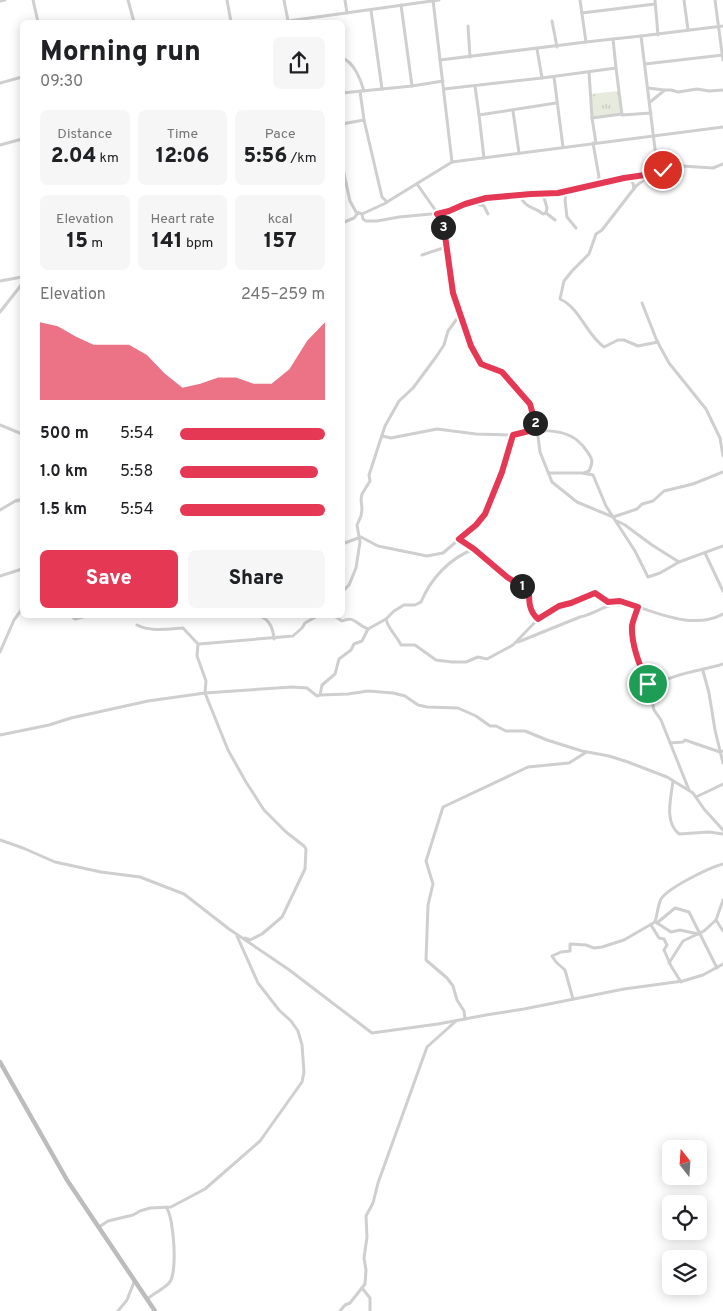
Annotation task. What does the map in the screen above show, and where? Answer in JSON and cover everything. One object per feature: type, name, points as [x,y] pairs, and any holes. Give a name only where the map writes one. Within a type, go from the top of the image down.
[{"type":"main road","points":[[0,1062],[67,1180],[155,1311]]},
{"type":"street","points":[[0,1],[5,0]]},
{"type":"street","points":[[34,0],[38,20]]},
{"type":"street","points":[[128,0],[133,20]]},
{"type":"street","points":[[227,0],[231,20]]},
{"type":"street","points":[[284,0],[288,20]]},
{"type":"street","points":[[344,0],[347,13]]},
{"type":"street","points":[[433,0],[452,162]]},
{"type":"street","points":[[295,20],[439,0]]},
{"type":"street","points":[[580,0],[586,42]]},
{"type":"street","points":[[684,0],[688,30]]},
{"type":"street","points":[[715,0],[721,26],[723,60]]},
{"type":"street","points":[[582,14],[655,2],[658,35]]},
{"type":"street","points":[[401,5],[412,86]]},
{"type":"street","points":[[371,10],[382,90]]},
{"type":"street","points":[[552,21],[557,46]]},
{"type":"street","points":[[468,26],[470,57]]},
{"type":"street","points":[[440,60],[721,26]]},
{"type":"street","points":[[641,36],[656,157],[654,173],[634,190],[602,230],[596,234],[589,254],[564,281],[560,299],[566,301],[581,318],[582,324],[591,332],[596,342],[604,347],[618,340],[624,340],[638,346],[658,342]]},
{"type":"street","points":[[613,38],[622,114]]},
{"type":"street","points":[[537,49],[542,78]]},
{"type":"street","points":[[645,64],[722,52]]},
{"type":"street","points":[[345,60],[350,63],[362,82],[364,120],[382,197],[387,202]]},
{"type":"street","points":[[444,89],[616,68]]},
{"type":"street","points":[[589,72],[594,143],[599,177],[596,184]]},
{"type":"street","points":[[554,77],[563,147]]},
{"type":"street","points":[[0,83],[20,78]]},
{"type":"street","points":[[345,94],[412,86],[442,80]]},
{"type":"street","points":[[475,86],[484,158]]},
{"type":"street","points":[[648,88],[678,92],[697,89],[709,91],[723,90]]},
{"type":"street","points":[[649,103],[665,90]]},
{"type":"street","points":[[479,115],[556,103]]},
{"type":"street","points":[[512,110],[519,152]]},
{"type":"street","points":[[592,118],[650,113]]},
{"type":"street","points":[[345,123],[364,120]]},
{"type":"street","points":[[345,222],[387,202],[452,162],[723,127]]},
{"type":"street","points":[[0,145],[20,140]]},
{"type":"street","points":[[345,186],[356,212],[366,221],[377,221],[437,214],[486,198],[543,194],[682,166],[713,168],[723,164]]},
{"type":"street","points":[[599,177],[605,182]]},
{"type":"street","points":[[628,178],[633,183],[634,190]]},
{"type":"street","points":[[417,184],[443,221],[453,293],[459,316],[471,346],[481,364],[502,372],[530,404],[542,429],[545,431]]},
{"type":"street","points":[[567,190],[565,200],[567,217],[576,228]]},
{"type":"street","points":[[543,194],[548,208],[546,214]]},
{"type":"street","points":[[520,196],[523,202],[530,208],[539,210],[555,220]]},
{"type":"street","points":[[470,202],[484,206],[488,214]]},
{"type":"street","points":[[422,255],[446,247]]},
{"type":"street","points":[[0,280],[20,276]]},
{"type":"street","points":[[0,312],[20,287]]},
{"type":"street","points":[[642,303],[669,364],[706,409],[720,438],[723,456]]},
{"type":"street","points":[[345,589],[349,585],[356,568],[359,554],[357,528],[361,516],[362,494],[370,480],[369,475],[382,436],[399,401],[413,388],[432,363],[444,345],[448,331],[459,316]]},
{"type":"street","points":[[534,414],[540,452],[552,482],[577,502],[625,524],[652,545],[679,562]]},
{"type":"street","points":[[0,424],[20,433]]},
{"type":"street","points":[[382,436],[391,438],[437,429],[476,434],[513,435],[537,429],[566,433],[582,444],[592,456],[593,462],[589,471],[584,473]]},
{"type":"street","points":[[345,543],[361,537],[378,546],[427,556],[442,553],[476,525],[485,514],[502,472],[513,435]]},
{"type":"street","points":[[614,519],[653,500],[664,491],[693,484],[723,472]]},
{"type":"street","points":[[549,473],[584,473],[595,478],[606,506],[648,577],[660,573],[679,562],[723,546]]},
{"type":"street","points":[[0,510],[20,499]]},
{"type":"street","points":[[459,539],[507,577],[529,591],[528,603],[538,619]]},
{"type":"street","points":[[320,695],[322,685],[335,674],[340,659],[351,650],[354,644],[362,641],[368,629],[386,619],[404,605],[415,605],[421,602],[425,592],[449,563],[461,554],[474,549]]},
{"type":"street","points":[[705,553],[723,591]]},
{"type":"street","points":[[0,576],[20,570]]},
{"type":"street","points":[[516,642],[538,619],[559,606],[595,593],[608,602],[620,601],[670,617],[694,621],[723,614]]},
{"type":"street","points":[[386,619],[388,626],[401,645],[415,645],[436,660],[466,662],[478,657],[487,658],[516,642],[580,617],[591,615],[608,606],[638,607]]},
{"type":"street","points":[[638,607],[632,627],[639,662],[648,684],[654,710],[661,720],[689,791]]},
{"type":"street","points":[[0,652],[14,620],[20,612]]},
{"type":"street","points":[[263,618],[271,626],[274,639]]},
{"type":"street","points":[[198,644],[293,636],[305,623],[314,618]]},
{"type":"street","points":[[338,618],[342,621],[351,618],[362,627],[368,629]]},
{"type":"street","points":[[137,625],[155,629],[183,628],[198,644],[197,656],[206,681],[205,693],[228,750],[246,782],[268,814],[304,846],[306,850],[305,869],[282,916],[262,934],[250,940],[240,937]]},
{"type":"street","points":[[652,698],[657,684],[680,675],[703,671],[723,664]]},
{"type":"street","points":[[703,671],[723,763]]},
{"type":"street","points":[[0,735],[148,701],[205,693],[292,687],[307,688],[317,696],[368,691],[393,693],[405,696],[427,707],[458,708],[476,716],[490,726],[496,726],[506,731],[525,731],[586,752],[628,762],[673,781],[689,791],[696,797],[723,832]]},
{"type":"street","points":[[670,743],[683,742],[685,740],[722,752]]},
{"type":"street","points":[[465,1019],[464,1011],[457,1000],[453,986],[426,960],[428,905],[433,884],[426,861],[444,807],[528,767],[569,763],[586,752]]},
{"type":"street","points":[[673,781],[669,809],[674,830],[679,834],[723,832]]},
{"type":"street","points":[[696,797],[723,784]]},
{"type":"street","points":[[0,840],[55,862],[101,872],[140,877],[184,894],[240,937],[288,969],[372,1033],[457,1021],[624,989],[681,982],[723,964]]},
{"type":"street","points":[[656,922],[661,899],[673,889],[712,867],[723,864]]},
{"type":"street","points":[[669,963],[683,940],[704,931],[716,920],[723,900]]},
{"type":"street","points":[[574,999],[565,970],[552,956],[561,952],[570,952],[570,944],[586,945],[594,948],[624,940],[656,922],[675,908],[688,912],[717,968]]},
{"type":"street","points":[[716,920],[723,931]]},
{"type":"street","points":[[656,922],[671,932],[680,930],[699,934]]},
{"type":"street","points":[[650,925],[659,938],[664,939],[667,945],[664,950],[669,963],[681,982]]},
{"type":"street","points":[[98,1228],[108,1221],[133,1215],[140,1211],[171,1207],[205,1189],[260,1141],[302,1082],[304,1072],[302,1045],[298,1031],[278,1010],[258,983],[233,931]]},
{"type":"street","points":[[340,1311],[344,1305],[350,1303],[365,1284],[366,1216],[373,1203],[378,1183],[427,1047],[457,1021]]},
{"type":"street","points":[[147,1300],[170,1283],[172,1277],[174,1239],[170,1212],[165,1207]]},
{"type":"street","points":[[118,1311],[127,1300],[134,1282]]},
{"type":"street","points":[[362,1288],[370,1298],[370,1311]]},
{"type":"green space","points":[[618,91],[622,114],[593,117],[591,94]]},
{"type":"route","points":[[648,684],[639,662],[632,627],[638,607],[620,601],[608,602],[595,593],[559,606],[538,619],[528,603],[529,591],[507,577],[491,562],[459,539],[476,525],[485,514],[497,488],[513,435],[537,429],[530,404],[502,372],[481,364],[474,353],[459,316],[453,293],[443,221],[437,214],[486,198],[558,193],[663,170]]}]
